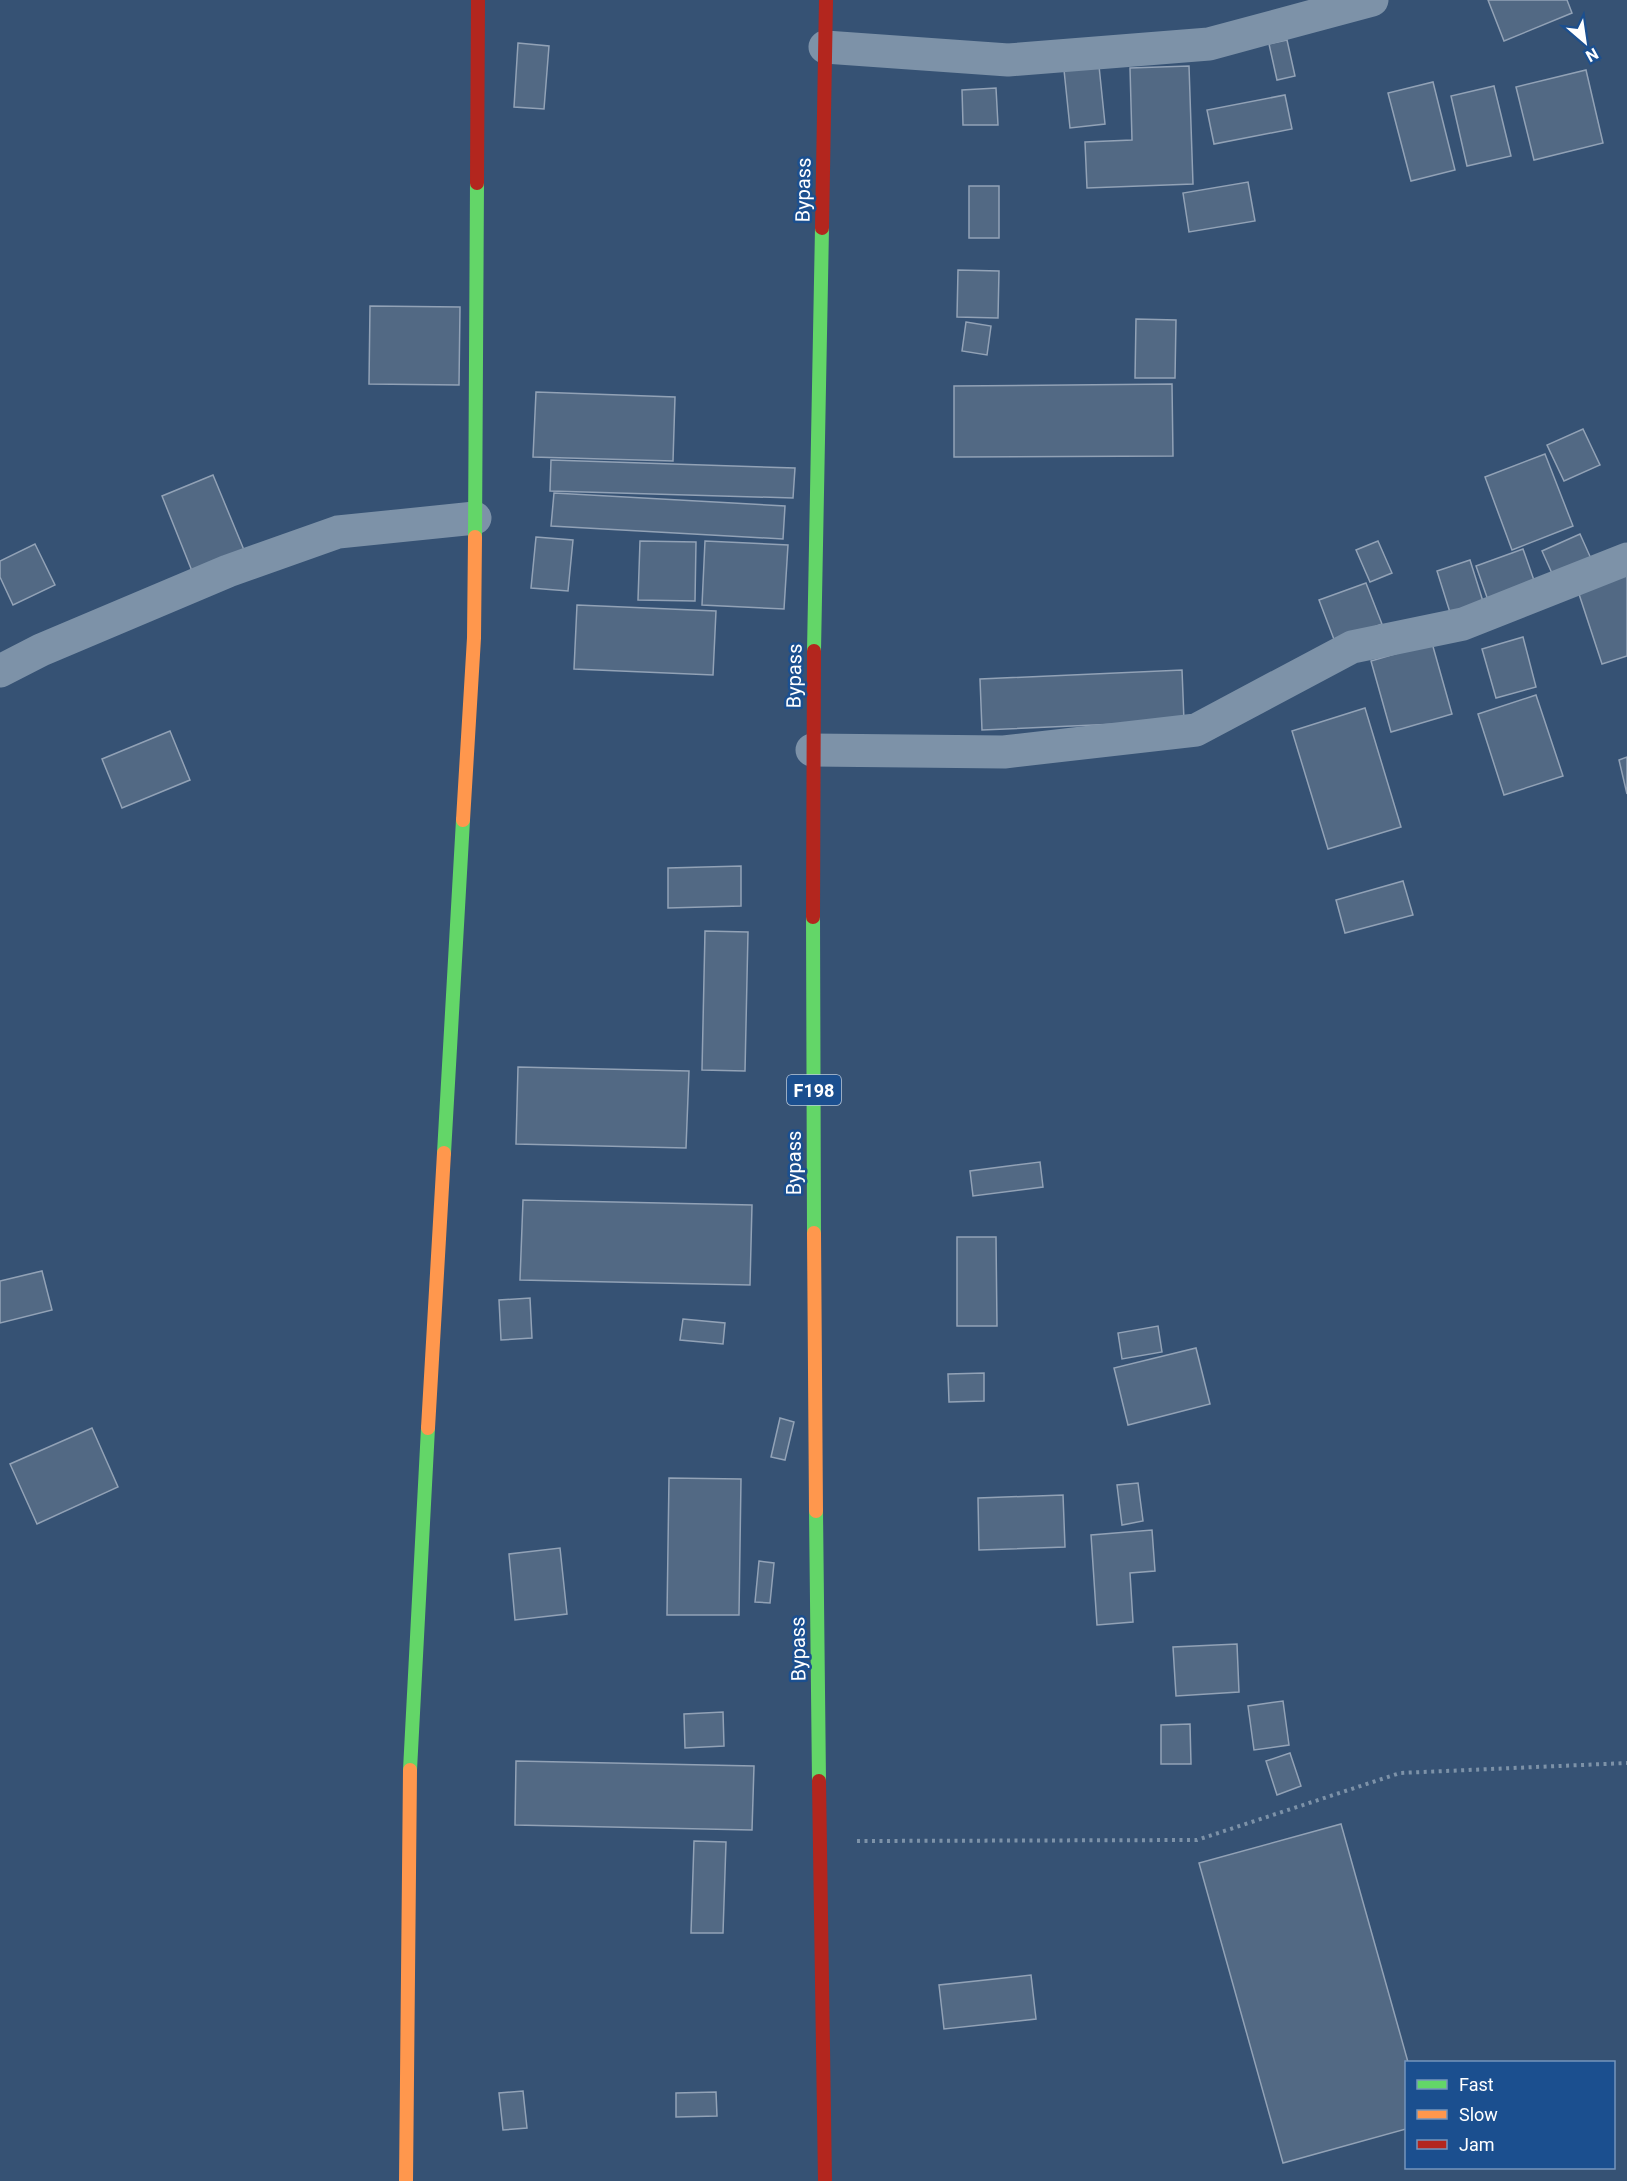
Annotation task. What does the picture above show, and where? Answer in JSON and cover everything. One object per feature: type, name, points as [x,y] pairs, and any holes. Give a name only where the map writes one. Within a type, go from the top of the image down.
[{"type":"main road","points":[[406,2181],[411,1718],[474,638],[478,0]]},
{"type":"main road","name":"Bypass","points":[[825,2181],[816,1581],[812,750],[826,0]]},
{"type":"street","points":[[825,47],[1008,60],[1209,44],[1372,0]]},
{"type":"street","points":[[0,671],[41,650],[228,571],[338,532],[475,518]]},
{"type":"street","points":[[812,750],[1004,752],[1196,730],[1352,648],[1462,624],[1627,559]]},
{"type":"path","points":[[820,1840],[1197,1840],[1400,1773],[1627,1763]]},
{"type":"building","points":[[1488,0],[1567,0],[1572,13],[1504,41]]},
{"type":"building","points":[[1287,40],[1295,76],[1277,80],[1269,44]]},
{"type":"building","points":[[518,43],[549,46],[544,109],[514,107]]},
{"type":"building","points":[[1099,66],[1105,124],[1070,128],[1064,70]]},
{"type":"building","points":[[1189,66],[1193,184],[1087,188],[1085,142],[1132,140],[1130,68]]},
{"type":"building","points":[[1586,70],[1603,143],[1534,160],[1516,87]]},
{"type":"building","points":[[1433,82],[1455,170],[1411,181],[1388,93]]},
{"type":"building","points":[[1494,86],[1511,156],[1467,166],[1451,96]]},
{"type":"building","points":[[996,88],[998,125],[963,125],[962,90]]},
{"type":"building","points":[[1285,95],[1292,129],[1214,144],[1207,110]]},
{"type":"building","points":[[1248,182],[1255,221],[1189,232],[1183,193]]},
{"type":"building","points":[[969,186],[999,186],[999,238],[969,238]]},
{"type":"building","points":[[958,270],[999,271],[998,318],[957,317]]},
{"type":"building","points":[[370,306],[460,307],[459,385],[369,384]]},
{"type":"building","points":[[1136,319],[1176,320],[1175,378],[1135,378]]},
{"type":"building","points":[[966,322],[991,326],[987,355],[962,351]]},
{"type":"building","points":[[1172,384],[1173,456],[954,457],[954,386]]},
{"type":"building","points":[[536,392],[675,397],[673,461],[533,457]]},
{"type":"building","points":[[1583,429],[1600,465],[1564,481],[1547,445]]},
{"type":"building","points":[[1545,454],[1573,526],[1512,550],[1485,477]]},
{"type":"building","points":[[551,460],[795,468],[793,498],[550,491]]},
{"type":"building","points":[[213,475],[244,550],[192,571],[162,496]]},
{"type":"building","points":[[554,493],[785,506],[783,539],[551,526]]},
{"type":"building","points":[[1580,534],[1593,563],[1555,580],[1542,551]]},
{"type":"building","points":[[536,537],[573,540],[568,591],[531,588]]},
{"type":"building","points":[[640,541],[696,542],[695,601],[638,600]]},
{"type":"building","points":[[705,541],[788,545],[784,609],[702,605]]},
{"type":"building","points":[[1378,541],[1392,573],[1370,582],[1356,550]]},
{"type":"building","points":[[35,544],[55,585],[13,605],[0,577],[0,561]]},
{"type":"building","points":[[1523,549],[1536,586],[1489,603],[1476,566]]},
{"type":"building","points":[[1470,560],[1486,611],[1453,622],[1437,571]]},
{"type":"building","points":[[1627,574],[1627,656],[1602,664],[1577,588]]},
{"type":"building","points":[[1366,583],[1382,624],[1335,642],[1319,600]]},
{"type":"building","points":[[577,605],[716,611],[713,675],[574,669]]},
{"type":"building","points":[[1523,637],[1536,687],[1496,698],[1482,649]]},
{"type":"building","points":[[1432,643],[1452,714],[1391,732],[1371,661]]},
{"type":"building","points":[[1182,670],[1184,721],[982,730],[980,679]]},
{"type":"building","points":[[1536,695],[1563,776],[1504,795],[1478,714]]},
{"type":"building","points":[[1365,708],[1401,827],[1328,849],[1292,731]]},
{"type":"building","points":[[170,731],[190,780],[122,808],[102,759]]},
{"type":"building","points":[[1627,757],[1627,794],[1619,760]]},
{"type":"building","points":[[741,866],[741,906],[668,908],[668,868]]},
{"type":"building","points":[[1403,881],[1413,915],[1345,933],[1336,900]]},
{"type":"building","points":[[705,931],[748,932],[745,1071],[702,1070]]},
{"type":"building","points":[[518,1067],[689,1071],[686,1148],[516,1144]]},
{"type":"building","points":[[1040,1162],[1043,1187],[973,1196],[970,1171]]},
{"type":"building","points":[[523,1200],[752,1205],[750,1285],[520,1280]]},
{"type":"building","points":[[957,1237],[996,1237],[997,1326],[957,1326]]},
{"type":"building","points":[[42,1271],[52,1310],[0,1323],[0,1281]]},
{"type":"building","points":[[530,1298],[532,1338],[501,1340],[499,1300]]},
{"type":"building","points":[[683,1319],[725,1323],[723,1344],[680,1340]]},
{"type":"building","points":[[1158,1326],[1162,1352],[1122,1359],[1118,1333]]},
{"type":"building","points":[[1196,1348],[1210,1404],[1128,1425],[1114,1368]]},
{"type":"building","points":[[984,1373],[984,1401],[949,1402],[948,1374]]},
{"type":"building","points":[[780,1418],[794,1422],[785,1460],[771,1457]]},
{"type":"building","points":[[92,1428],[118,1487],[37,1524],[10,1464]]},
{"type":"building","points":[[669,1478],[741,1479],[739,1615],[667,1615]]},
{"type":"building","points":[[1138,1483],[1143,1521],[1122,1525],[1117,1485]]},
{"type":"building","points":[[1063,1495],[1065,1547],[979,1550],[978,1498]]},
{"type":"building","points":[[1152,1530],[1155,1571],[1130,1573],[1133,1622],[1097,1625],[1091,1535]]},
{"type":"building","points":[[560,1548],[567,1614],[515,1620],[509,1554]]},
{"type":"building","points":[[759,1561],[774,1563],[770,1603],[755,1602]]},
{"type":"building","points":[[1237,1644],[1239,1692],[1176,1696],[1173,1647]]},
{"type":"building","points":[[1283,1701],[1289,1745],[1254,1750],[1248,1706]]},
{"type":"building","points":[[723,1712],[724,1746],[685,1748],[684,1714]]},
{"type":"building","points":[[1190,1724],[1191,1764],[1161,1764],[1161,1725]]},
{"type":"building","points":[[1290,1753],[1301,1786],[1277,1795],[1266,1761]]},
{"type":"building","points":[[516,1761],[754,1766],[752,1830],[515,1825]]},
{"type":"building","points":[[1341,1824],[1408,2061],[1405,2061],[1405,2129],[1283,2163],[1199,1863]]},
{"type":"building","points":[[694,1841],[726,1842],[723,1933],[691,1933]]},
{"type":"building","points":[[1031,1975],[1036,2019],[944,2029],[939,1985]]},
{"type":"building","points":[[523,2091],[527,2128],[503,2130],[499,2093]]},
{"type":"building","points":[[716,2092],[717,2116],[676,2117],[676,2093]]},
{"type":"traffic: fast","points":[[475,537],[477,183]]},
{"type":"traffic: fast","points":[[814,651],[822,228]]},
{"type":"traffic: fast","points":[[444,1153],[463,820]]},
{"type":"traffic: fast","points":[[813,917],[814,1233]]},
{"type":"traffic: fast","points":[[410,1770],[428,1428]]},
{"type":"traffic: fast","points":[[816,1511],[819,1781]]},
{"type":"traffic: slow","points":[[463,820],[474,638],[475,537]]},
{"type":"traffic: slow","points":[[428,1428],[444,1153]]},
{"type":"traffic: slow","points":[[814,1233],[816,1511]]},
{"type":"traffic: slow","points":[[406,2181],[410,1770]]},
{"type":"traffic: jam","points":[[477,183],[478,0]]},
{"type":"traffic: jam","points":[[822,228],[826,0]]},
{"type":"traffic: jam","points":[[813,917],[814,651]]},
{"type":"traffic: jam","points":[[819,1781],[825,2181]]}]
